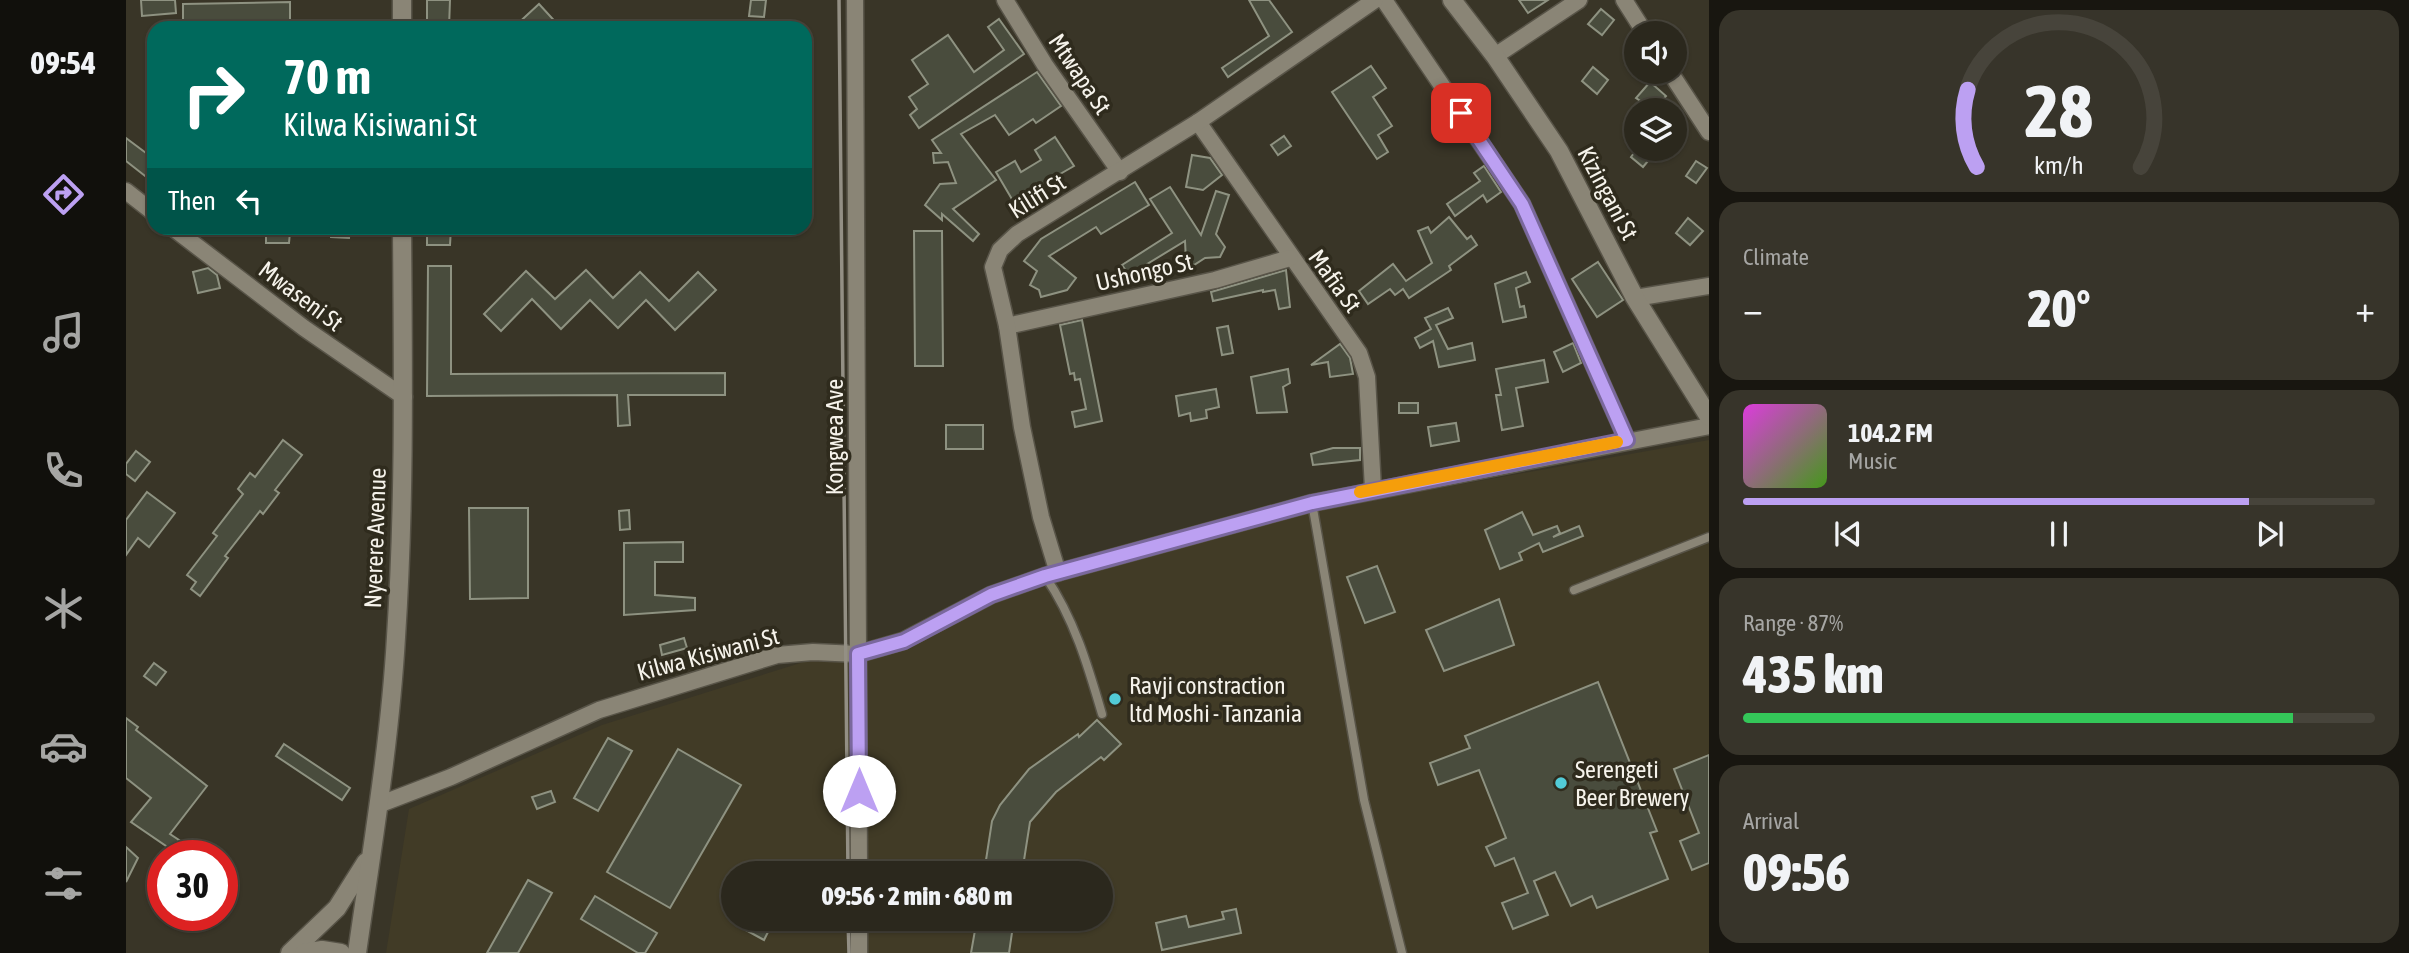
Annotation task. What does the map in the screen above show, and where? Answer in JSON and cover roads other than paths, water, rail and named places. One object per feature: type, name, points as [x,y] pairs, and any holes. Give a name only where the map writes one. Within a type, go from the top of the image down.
[{"type":"street","points":[[402,0],[402,21]]},
{"type":"street","name":"Kongwea Ave","points":[[855,0],[859,861]]},
{"type":"street","name":"Mtwapa St","points":[[1005,0],[1045,65],[1120,172]]},
{"type":"street","name":"Kilifi St","points":[[1052,575],[1022,427],[1007,326],[993,267],[1000,250],[1017,234],[1198,122],[1375,0]]},
{"type":"street","points":[[1384,0],[1522,204],[1627,440]]},
{"type":"street","name":"Kizingani St","points":[[1452,0],[1495,56],[1559,151],[1635,298],[1709,417]]},
{"type":"street","points":[[1495,56],[1579,0]]},
{"type":"street","points":[[1624,0],[1637,21]]},
{"type":"street","points":[[1678,84],[1709,132]]},
{"type":"street","name":"Mafia St","points":[[1198,122],[1290,258],[1359,353],[1367,377],[1373,489]]},
{"type":"street","points":[[126,191],[147,208]]},
{"type":"street","name":"Mwaseni St","points":[[182,235],[304,328],[404,397]]},
{"type":"street","name":"Nyerere Avenue","points":[[358,953],[379,805],[396,638],[404,397],[402,235]]},
{"type":"street","name":"Ushongo St","points":[[1007,326],[1215,280],[1290,258]]},
{"type":"street","points":[[1635,298],[1709,286]]},
{"type":"street","name":"Kilwa Kisiwani St","points":[[379,805],[451,777],[598,710],[686,680],[777,655],[813,652],[858,654],[904,641],[991,595],[1052,575],[1312,503],[1373,489],[1709,426]]},
{"type":"street","points":[[290,953],[337,908],[357,879],[372,849]]},
{"type":"street","points":[[859,931],[859,953]]},
{"type":"street","points":[[304,953],[323,950],[341,953]]},
{"type":"lane","points":[[1312,503],[1364,800],[1402,953]]},
{"type":"lane","points":[[1574,590],[1709,537]]},
{"type":"lane","points":[[1052,575],[1083,650],[1102,714]]},
{"type":"railway","points":[[839,0],[848,861]]},
{"type":"railway","points":[[848,931],[849,953]]},
{"type":"place","name":"Ravji constraction ltd Moshi - Tanzania","points":[[1115,699]]},
{"type":"place","name":"Serengeti Beer Brewery","points":[[1561,783]]}]
